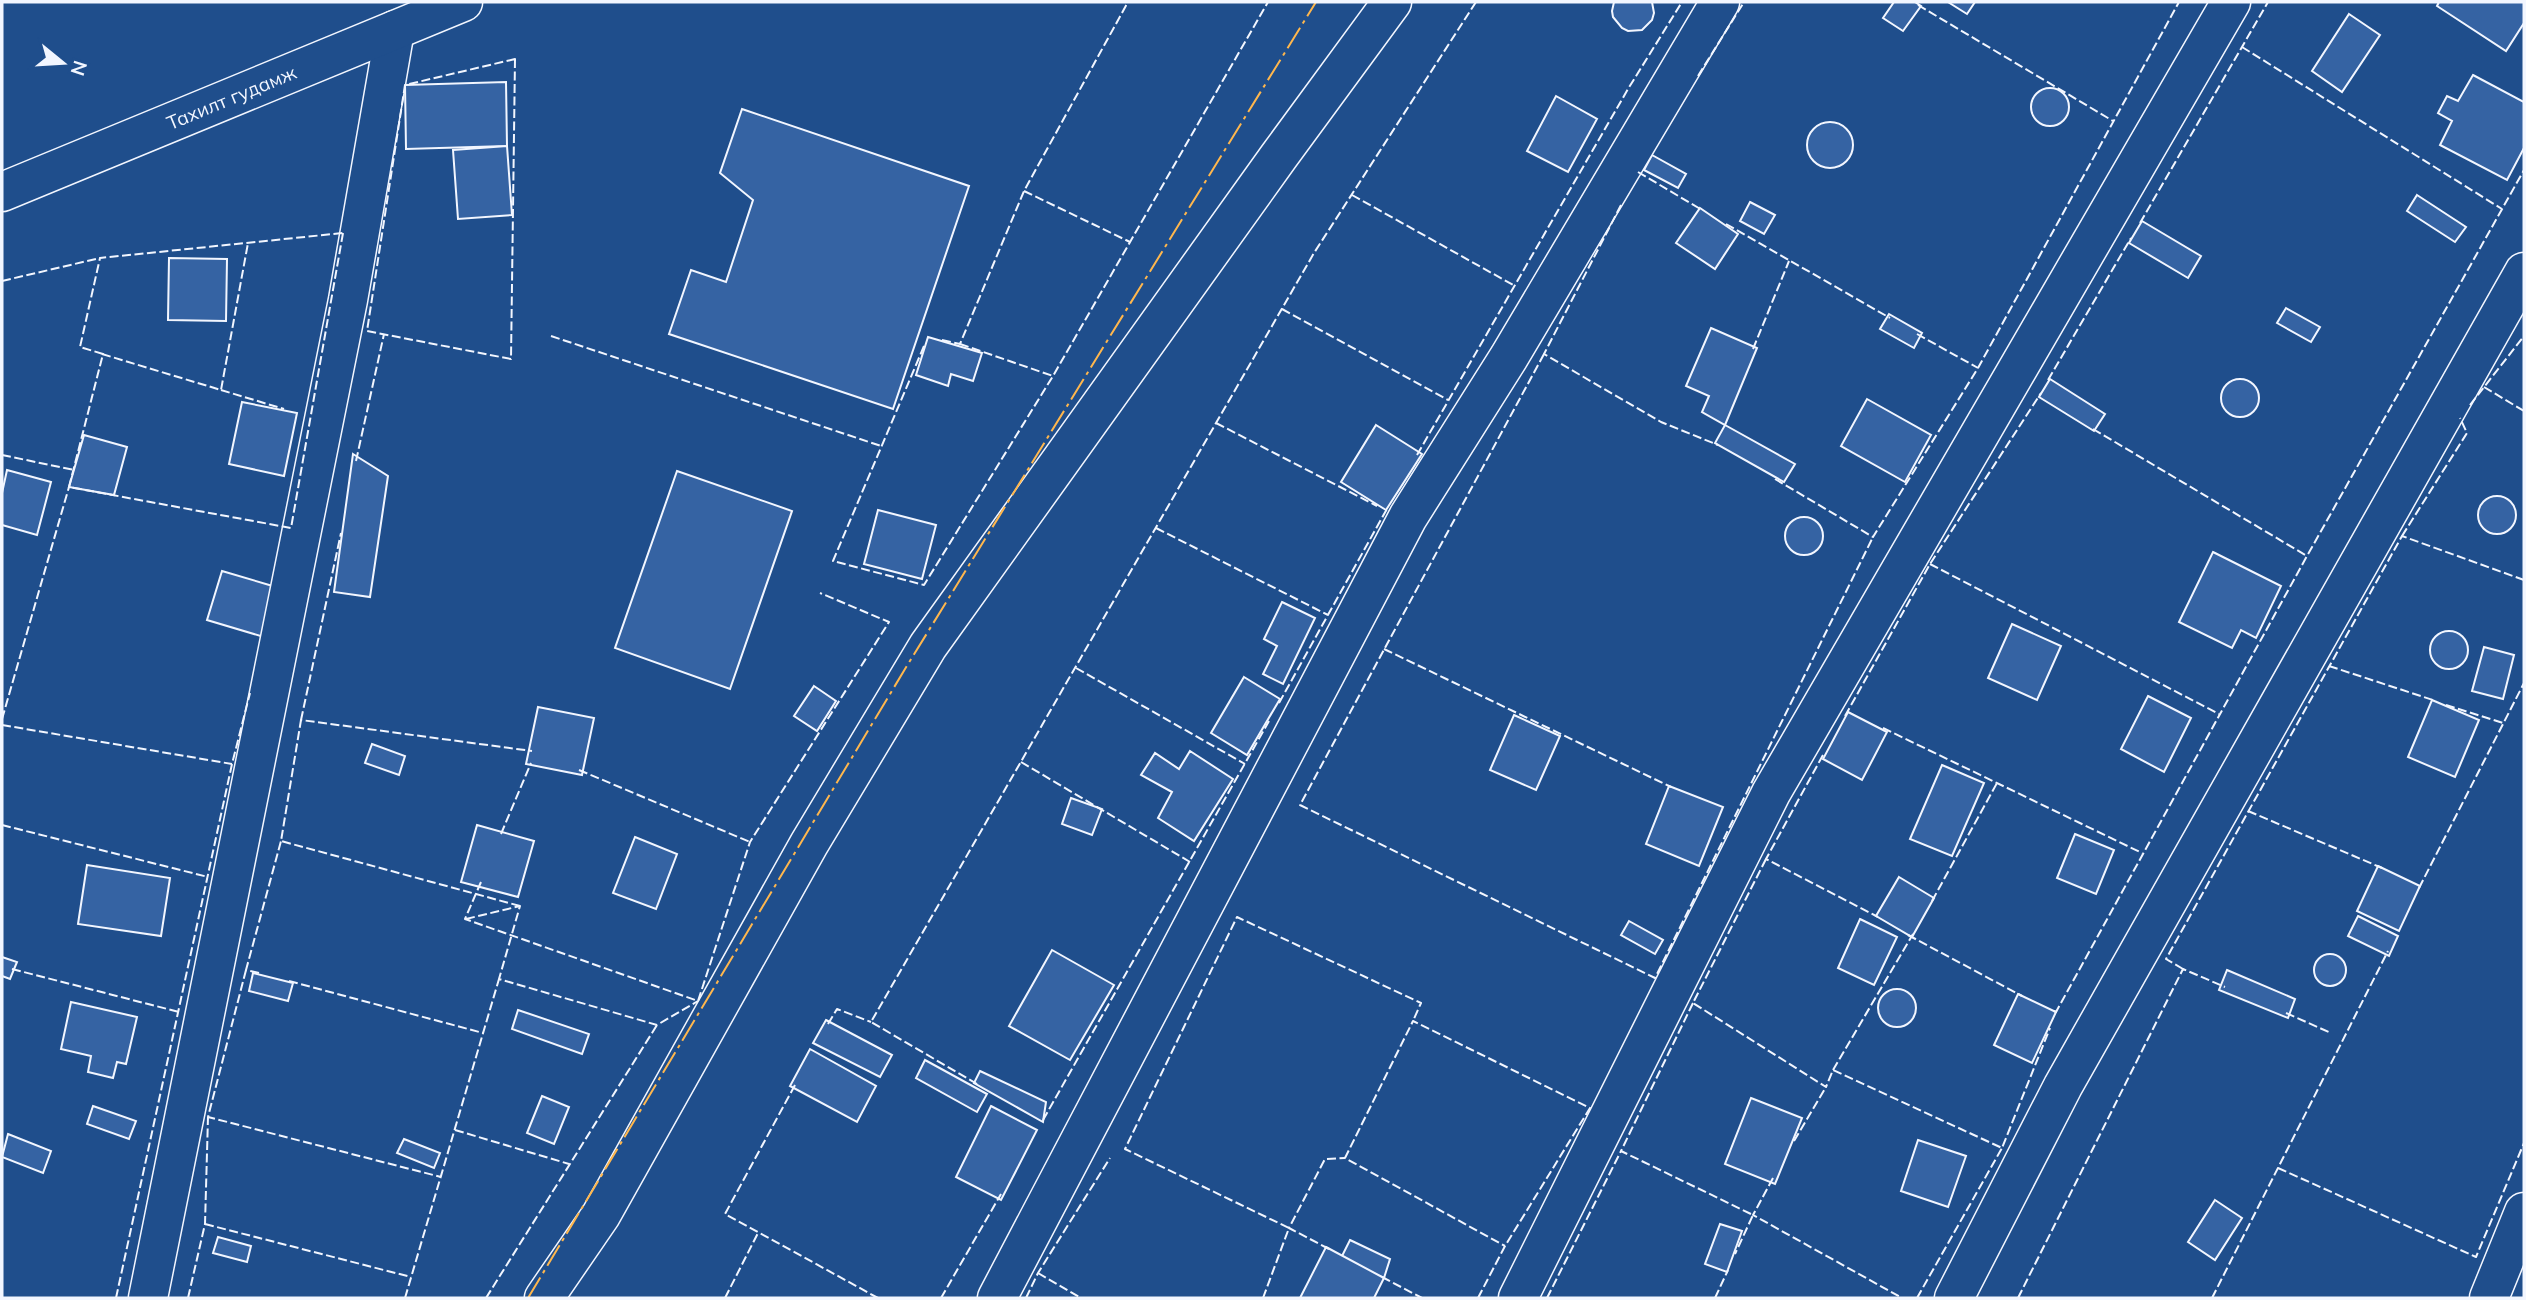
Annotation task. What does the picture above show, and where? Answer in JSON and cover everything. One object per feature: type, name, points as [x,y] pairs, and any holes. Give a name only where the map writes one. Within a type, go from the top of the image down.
[{"type":"street","name":"Тахилт гудамж","points":[[2,192],[463,2]]},
{"type":"street","points":[[544,1298],[601,1215],[809,844],[928,646],[1392,2]]},
{"type":"street","points":[[997,1298],[1408,517],[1509,357],[1720,2]]},
{"type":"street","points":[[1518,1298],[1771,793],[2231,2]]},
{"type":"street","points":[[148,1298],[348,300],[395,30]]},
{"type":"street","points":[[1954,1298],[2063,1086],[2524,272]]},
{"type":"street","points":[[2489,1298],[2524,1212]]},
{"type":"building","points":[[1614,2],[1652,2],[1652,20],[1642,30],[1628,31],[1613,17]]},
{"type":"building","points":[[1894,2],[1915,2],[1921,6],[1903,31],[1883,18]]},
{"type":"building","points":[[1948,2],[1975,2],[1967,14]]},
{"type":"building","points":[[2439,2],[2524,2],[2524,23],[2506,51],[2437,6]]},
{"type":"building","points":[[2349,14],[2380,35],[2342,92],[2312,71]]},
{"type":"building","points":[[2473,75],[2524,102],[2524,148],[2507,180],[2440,145],[2452,121],[2438,113],[2447,96],[2458,101]]},
{"type":"building","points":[[506,82],[507,146],[406,149],[405,85]]},
{"type":"building","points":[[2050,88],[2064,93],[2069,107],[2064,121],[2050,126],[2036,121],[2031,107],[2036,93]]},
{"type":"building","points":[[1556,96],[1597,119],[1568,172],[1527,151]]},
{"type":"building","points":[[742,109],[969,186],[893,409],[669,334],[691,270],[726,282],[753,200],[720,173]]},
{"type":"building","points":[[1830,122],[1846,129],[1853,145],[1846,161],[1830,168],[1814,161],[1807,145],[1814,129]]},
{"type":"building","points":[[507,146],[512,215],[458,219],[453,150]]},
{"type":"building","points":[[1652,155],[1686,174],[1678,188],[1644,170]]},
{"type":"building","points":[[2417,195],[2466,227],[2455,242],[2407,211]]},
{"type":"building","points":[[1750,202],[1775,215],[1764,234],[1740,221]]},
{"type":"building","points":[[1700,208],[1738,234],[1715,269],[1676,243]]},
{"type":"building","points":[[2142,221],[2201,256],[2188,278],[2129,243]]},
{"type":"building","points":[[169,258],[227,259],[226,321],[168,320]]},
{"type":"building","points":[[2286,308],[2320,327],[2311,342],[2277,323]]},
{"type":"building","points":[[1889,314],[1922,333],[1914,348],[1880,329]]},
{"type":"building","points":[[1711,328],[1757,348],[1725,425],[1702,412],[1709,396],[1686,386]]},
{"type":"building","points":[[928,337],[982,353],[973,381],[951,374],[948,386],[916,375]]},
{"type":"building","points":[[2050,379],[2105,414],[2094,431],[2039,397]]},
{"type":"building","points":[[2240,379],[2254,384],[2259,398],[2254,412],[2240,417],[2226,412],[2221,398],[2226,384]]},
{"type":"building","points":[[1867,399],[1931,435],[1905,482],[1841,446]]},
{"type":"building","points":[[242,402],[297,413],[284,476],[229,464]]},
{"type":"building","points":[[1376,425],[1422,454],[1386,510],[1341,482]]},
{"type":"building","points":[[1725,425],[1795,464],[1784,482],[1715,443]]},
{"type":"building","points":[[84,435],[127,447],[114,495],[69,487]]},
{"type":"building","points":[[353,454],[388,476],[370,597],[334,592]]},
{"type":"building","points":[[7,470],[51,482],[37,535],[2,525],[2,493]]},
{"type":"building","points":[[677,471],[792,511],[730,689],[615,648]]},
{"type":"building","points":[[2497,496],[2511,501],[2516,515],[2511,529],[2497,534],[2483,529],[2478,515],[2483,501]]},
{"type":"building","points":[[878,510],[936,525],[922,579],[864,564]]},
{"type":"building","points":[[1804,517],[1818,522],[1823,536],[1818,550],[1804,555],[1790,550],[1785,536],[1790,522]]},
{"type":"building","points":[[2213,552],[2281,586],[2256,638],[2241,630],[2232,648],[2179,622]]},
{"type":"building","points":[[222,571],[276,587],[264,637],[207,620]]},
{"type":"building","points":[[1282,602],[1315,618],[1283,684],[1263,674],[1277,646],[1264,639]]},
{"type":"building","points":[[2012,624],[2061,646],[2037,700],[1988,678]]},
{"type":"building","points":[[2449,631],[2462,637],[2468,650],[2462,663],[2449,669],[2436,663],[2430,650],[2436,637]]},
{"type":"building","points":[[2484,647],[2514,655],[2503,699],[2472,691]]},
{"type":"building","points":[[1244,677],[1280,699],[1247,755],[1211,733]]},
{"type":"building","points":[[814,686],[836,701],[817,731],[794,716]]},
{"type":"building","points":[[2148,696],[2191,718],[2164,772],[2121,749]]},
{"type":"building","points":[[2432,700],[2479,720],[2455,777],[2408,757]]},
{"type":"building","points":[[538,707],[594,718],[582,775],[526,764]]},
{"type":"building","points":[[1848,712],[1887,732],[1862,780],[1823,759]]},
{"type":"building","points":[[1514,715],[1560,736],[1536,790],[1490,770]]},
{"type":"building","points":[[372,744],[405,756],[399,775],[365,763]]},
{"type":"building","points":[[1190,751],[1233,779],[1194,841],[1158,818],[1172,792],[1141,775],[1155,753],[1179,769]]},
{"type":"building","points":[[1942,765],[1984,783],[1952,856],[1910,839]]},
{"type":"building","points":[[1669,786],[1723,807],[1699,866],[1646,844]]},
{"type":"building","points":[[1071,798],[1102,809],[1092,835],[1062,824]]},
{"type":"building","points":[[477,825],[534,841],[518,897],[461,882]]},
{"type":"building","points":[[2075,834],[2114,850],[2096,894],[2057,878]]},
{"type":"building","points":[[635,837],[677,854],[656,909],[613,893]]},
{"type":"building","points":[[87,865],[170,878],[161,936],[78,924]]},
{"type":"building","points":[[2378,866],[2420,886],[2399,931],[2357,911]]},
{"type":"building","points":[[1899,877],[1934,898],[1912,937],[1876,916]]},
{"type":"building","points":[[2358,916],[2398,936],[2389,956],[2348,936]]},
{"type":"building","points":[[1860,919],[1897,937],[1874,985],[1838,968]]},
{"type":"building","points":[[1629,921],[1663,940],[1655,954],[1621,935]]},
{"type":"building","points":[[1052,950],[1114,985],[1070,1060],[1009,1026]]},
{"type":"building","points":[[2330,954],[2341,959],[2346,970],[2341,981],[2330,986],[2319,981],[2314,970],[2319,959]]},
{"type":"building","points":[[2,957],[17,962],[10,979],[2,976]]},
{"type":"building","points":[[2227,970],[2295,999],[2288,1018],[2219,990]]},
{"type":"building","points":[[253,973],[293,983],[288,1001],[249,991]]},
{"type":"building","points":[[1897,989],[1911,994],[1916,1008],[1911,1022],[1897,1027],[1883,1022],[1878,1008],[1883,994]]},
{"type":"building","points":[[2018,994],[2056,1012],[2032,1063],[1994,1045]]},
{"type":"building","points":[[71,1002],[137,1017],[126,1064],[117,1062],[113,1078],[88,1072],[91,1056],[61,1049]]},
{"type":"building","points":[[518,1010],[589,1034],[582,1054],[512,1029]]},
{"type":"building","points":[[826,1020],[892,1055],[880,1077],[813,1043]]},
{"type":"building","points":[[810,1049],[876,1086],[857,1122],[790,1086]]},
{"type":"building","points":[[925,1060],[987,1094],[977,1112],[916,1078]]},
{"type":"building","points":[[980,1071],[1046,1102],[1043,1122],[974,1083]]},
{"type":"building","points":[[542,1096],[569,1107],[554,1144],[527,1133]]},
{"type":"building","points":[[1751,1098],[1802,1118],[1775,1184],[1725,1164]]},
{"type":"building","points":[[93,1106],[136,1121],[129,1139],[87,1124]]},
{"type":"building","points":[[991,1106],[1037,1130],[1001,1200],[956,1177]]},
{"type":"building","points":[[8,1134],[51,1151],[43,1173],[2,1157]]},
{"type":"building","points":[[404,1139],[440,1153],[434,1168],[397,1153]]},
{"type":"building","points":[[1918,1140],[1966,1156],[1948,1207],[1901,1191]]},
{"type":"building","points":[[2215,1200],[2242,1218],[2215,1260],[2188,1242]]},
{"type":"building","points":[[1720,1224],[1742,1231],[1727,1272],[1705,1264]]},
{"type":"building","points":[[218,1237],[251,1246],[247,1262],[213,1253]]},
{"type":"building","points":[[1350,1240],[1390,1259],[1384,1278],[1340,1260]]},
{"type":"building","points":[[1326,1247],[1384,1278],[1374,1298],[1300,1298]]},
{"type":"fence","points":[[942,340],[960,344],[1024,191],[1128,2]]},
{"type":"fence","points":[[924,346],[833,561],[924,585],[1053,376],[1268,2]]},
{"type":"fence","points":[[977,1084],[871,1022],[1314,253],[1476,2]]},
{"type":"fence","points":[[1417,455],[1628,89],[1682,2]]},
{"type":"fence","points":[[1698,76],[1744,2]]},
{"type":"fence","points":[[1775,479],[1873,537],[1978,368],[2179,2]]},
{"type":"fence","points":[[2140,223],[2268,2]]},
{"type":"fence","points":[[1918,5],[2113,121]]},
{"type":"fence","points":[[2242,47],[2502,209]]},
{"type":"fence","points":[[515,59],[511,359],[367,331],[405,85],[515,59]]},
{"type":"fence","points":[[2054,1011],[2056,1012],[2307,556],[2524,170]]},
{"type":"fence","points":[[1638,172],[1702,210]]},
{"type":"fence","points":[[1024,191],[1130,242]]},
{"type":"fence","points":[[1352,195],[1515,286]]},
{"type":"fence","points":[[1621,205],[1544,354],[1661,422],[1718,445]]},
{"type":"fence","points":[[1726,224],[1890,318]]},
{"type":"fence","points":[[343,233],[291,528],[69,487],[103,354],[80,347],[100,258],[343,233]]},
{"type":"fence","points":[[2048,380],[2131,238]]},
{"type":"fence","points":[[102,354],[221,390],[248,243]]},
{"type":"fence","points":[[2,281],[100,258]]},
{"type":"fence","points":[[1753,349],[1789,261]]},
{"type":"fence","points":[[1282,309],[1448,400]]},
{"type":"fence","points":[[356,461],[384,334]]},
{"type":"fence","points":[[1917,334],[1978,368]]},
{"type":"fence","points":[[551,336],[881,446]]},
{"type":"fence","points":[[2470,405],[2524,336]]},
{"type":"fence","points":[[960,344],[1053,376]]},
{"type":"fence","points":[[1544,354],[1300,805],[1655,978],[1873,537]]},
{"type":"fence","points":[[2484,387],[2524,411]]},
{"type":"fence","points":[[221,390],[284,409]]},
{"type":"fence","points":[[1845,716],[1930,564],[2041,393]]},
{"type":"fence","points":[[2402,536],[2467,433],[2460,418]]},
{"type":"fence","points":[[1216,423],[1377,506]]},
{"type":"fence","points":[[2093,429],[2307,556]]},
{"type":"fence","points":[[2,455],[74,470]]},
{"type":"fence","points":[[2,719],[69,487]]},
{"type":"fence","points":[[1279,703],[1388,507]]},
{"type":"fence","points":[[1156,528],[1328,615]]},
{"type":"fence","points":[[301,720],[341,533]]},
{"type":"fence","points":[[2183,969],[2166,959],[2402,536],[2524,580]]},
{"type":"fence","points":[[1930,564],[2219,714]]},
{"type":"fence","points":[[481,882],[465,919],[698,1001],[750,842],[889,622],[820,593]]},
{"type":"fence","points":[[1384,649],[1671,787]]},
{"type":"fence","points":[[2329,666],[2436,701]]},
{"type":"fence","points":[[1076,668],[1245,764]]},
{"type":"fence","points":[[2419,888],[2524,683]]},
{"type":"fence","points":[[116,1298],[232,764],[250,693]]},
{"type":"fence","points":[[2446,705],[2503,723]]},
{"type":"fence","points":[[520,906],[281,841],[301,720],[532,751]]},
{"type":"fence","points":[[1043,1120],[1269,721]]},
{"type":"fence","points":[[2,725],[232,764]]},
{"type":"fence","points":[[1883,728],[2142,853]]},
{"type":"fence","points":[[1823,755],[1766,859],[1878,917]]},
{"type":"fence","points":[[1021,762],[1190,862]]},
{"type":"fence","points":[[501,834],[531,763]]},
{"type":"fence","points":[[579,770],[750,842]]},
{"type":"fence","points":[[1932,901],[1997,783]]},
{"type":"fence","points":[[2248,811],[2382,868]]},
{"type":"fence","points":[[2,825],[208,877]]},
{"type":"fence","points":[[259,973],[246,970],[281,841]]},
{"type":"fence","points":[[1766,859],[1693,1003],[1826,1087],[1833,1070],[2002,1148],[2050,1028]]},
{"type":"fence","points":[[466,919],[520,906],[499,979],[657,1025],[698,1001]]},
{"type":"fence","points":[[1263,1298],[1289,1228],[1125,1149],[1237,917],[1421,1003],[1413,1021]]},
{"type":"fence","points":[[1833,1070],[1913,934]]},
{"type":"fence","points":[[1908,935],[2022,996]]},
{"type":"fence","points":[[2212,1298],[2388,951]]},
{"type":"fence","points":[[12,969],[179,1012]]},
{"type":"fence","points":[[2018,1298],[2183,969],[2225,987]]},
{"type":"fence","points":[[246,970],[208,1117],[441,1177]]},
{"type":"fence","points":[[405,1298],[499,979]]},
{"type":"fence","points":[[289,981],[483,1033]]},
{"type":"fence","points":[[1693,1003],[1621,1151],[1753,1215],[1735,1254]]},
{"type":"fence","points":[[828,1024],[837,1009],[871,1022]]},
{"type":"fence","points":[[2286,1013],[2331,1033]]},
{"type":"fence","points":[[1478,1298],[1505,1246],[1590,1108],[1413,1021],[1345,1158],[1505,1246]]},
{"type":"fence","points":[[486,1298],[657,1025]]},
{"type":"fence","points":[[795,1085],[725,1214],[878,1298]]},
{"type":"fence","points":[[1794,1141],[1826,1087]]},
{"type":"fence","points":[[188,1298],[205,1224],[208,1117]]},
{"type":"fence","points":[[455,1130],[569,1164]]},
{"type":"fence","points":[[2278,1168],[2476,1257],[2524,1143]]},
{"type":"fence","points":[[1917,1298],[2002,1148]]},
{"type":"fence","points":[[1547,1298],[1621,1151]]},
{"type":"fence","points":[[1026,1298],[1038,1273],[1110,1158]]},
{"type":"fence","points":[[1329,1249],[1289,1228],[1325,1159],[1345,1158]]},
{"type":"fence","points":[[1773,1178],[1753,1215],[1902,1298]]},
{"type":"fence","points":[[941,1298],[1001,1194]]},
{"type":"fence","points":[[205,1224],[411,1277]]},
{"type":"fence","points":[[725,1298],[758,1233]]},
{"type":"fence","points":[[1715,1298],[1728,1270]]},
{"type":"fence","points":[[1038,1273],[1081,1298]]},
{"type":"fence","points":[[1382,1277],[1422,1298]]},
{"type":"power","points":[[528,1298],[905,669],[1316,2]]}]
